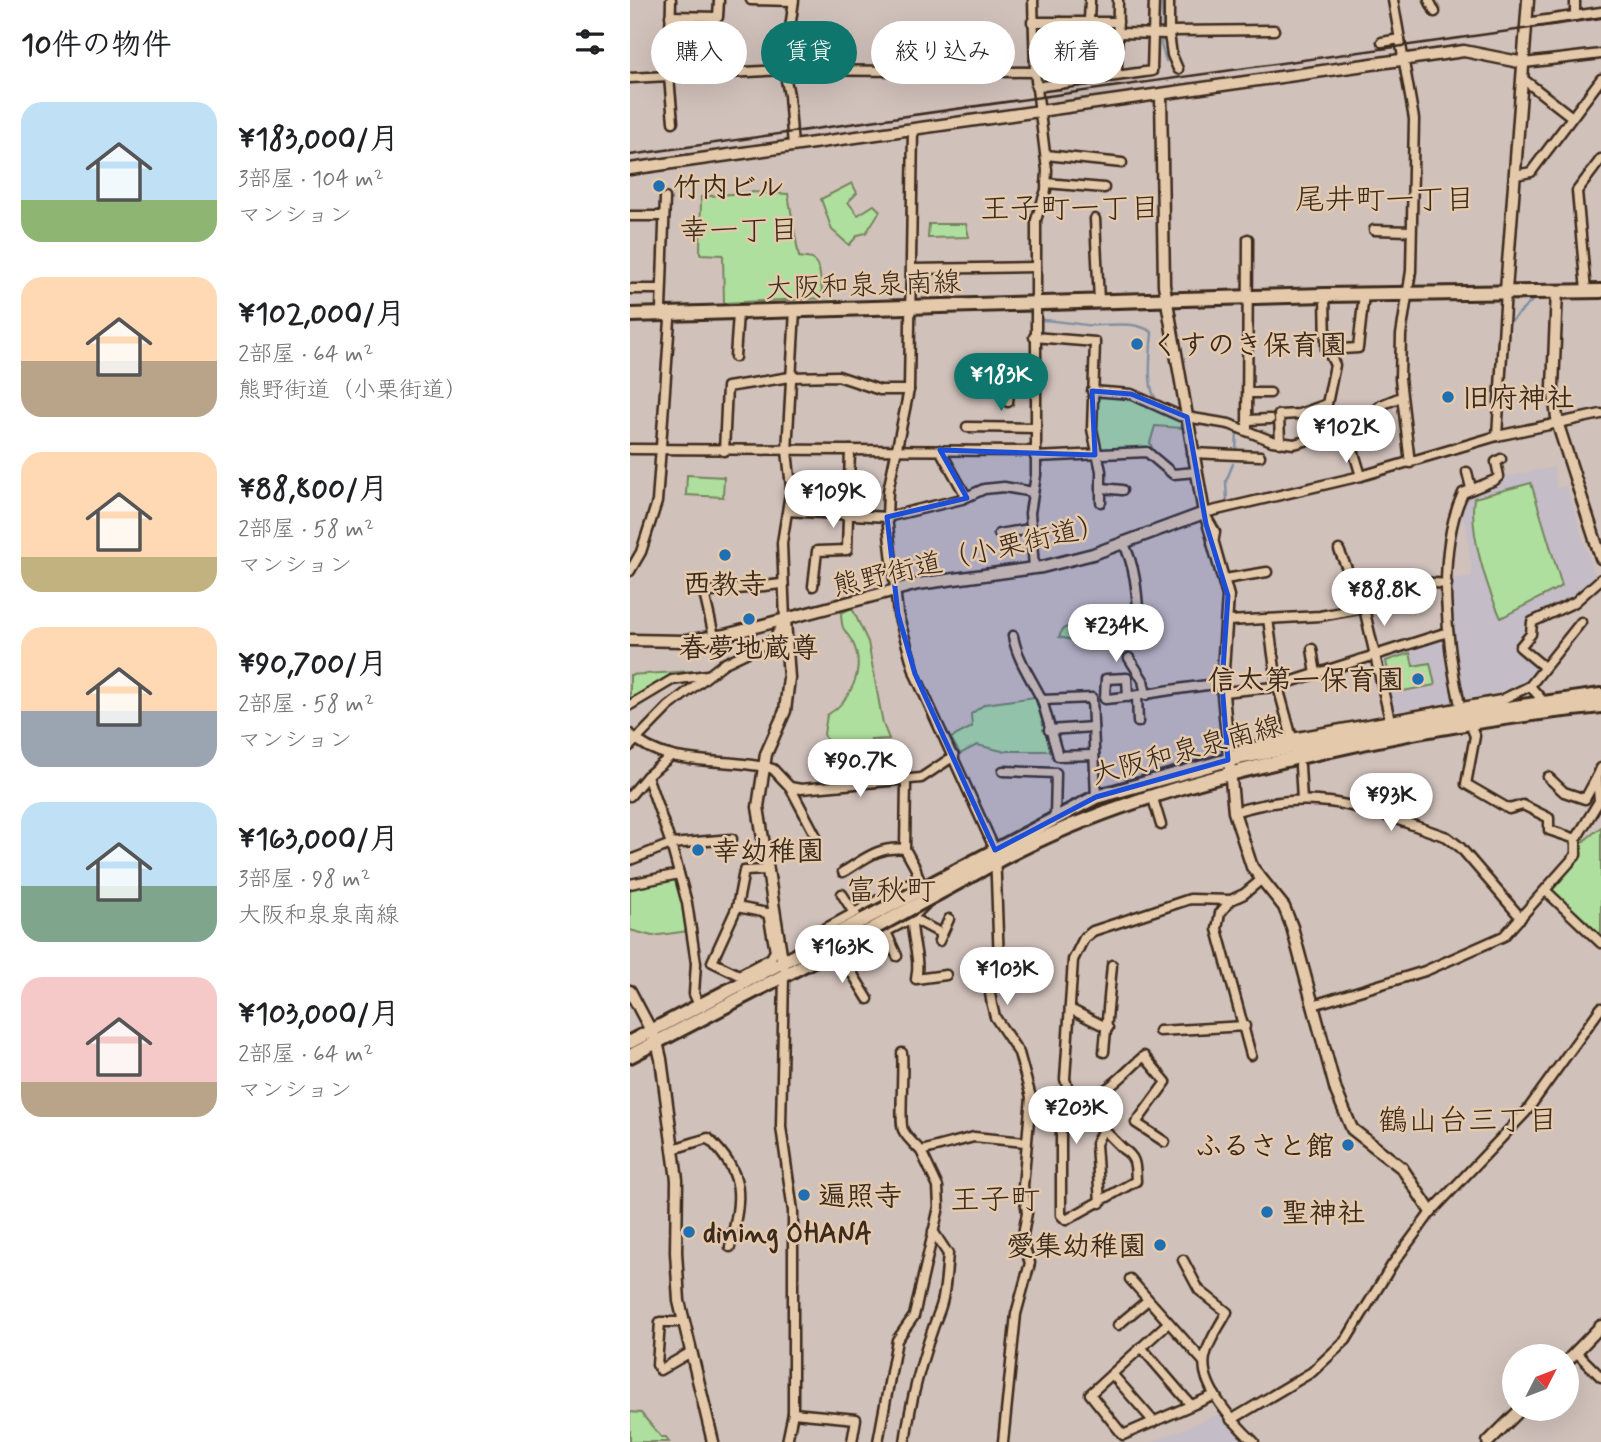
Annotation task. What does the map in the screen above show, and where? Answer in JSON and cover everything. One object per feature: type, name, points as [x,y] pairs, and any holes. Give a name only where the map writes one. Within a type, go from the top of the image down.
[{"type":"main road","name":"大阪和泉泉南線","points":[[630,315],[1506,290],[1601,291]]},
{"type":"main road","name":"大阪和泉泉南線","points":[[630,1042],[655,1036],[783,968],[799,952],[978,866],[1055,818],[1096,797],[1464,714],[1601,695]]},
{"type":"main road","name":"大阪和泉泉南線","points":[[1464,714],[1601,706]]},
{"type":"main road","name":"大阪和泉泉南線","points":[[995,856],[1228,766]]},
{"type":"main road","name":"大阪和泉泉南線","points":[[630,1056],[699,1005],[825,952],[862,921]]},
{"type":"street","points":[[670,21],[671,0]]},
{"type":"street","points":[[670,16],[718,17],[719,0]]},
{"type":"street","points":[[751,0],[793,1],[790,21]]},
{"type":"street","points":[[1032,21],[1033,0]]},
{"type":"street","points":[[1089,21],[1090,0]]},
{"type":"street","points":[[1118,0],[1118,21]]},
{"type":"street","points":[[1125,74],[1152,72],[1154,0]]},
{"type":"street","points":[[1169,0],[1169,33],[1172,55],[1178,69]]},
{"type":"street","points":[[1393,0],[1414,119],[1409,293],[1401,335],[1401,397],[1410,463]]},
{"type":"street","points":[[1429,0],[1435,12]]},
{"type":"street","points":[[1497,436],[1528,0]]},
{"type":"street","points":[[1575,0],[1575,16]]},
{"type":"street","points":[[1526,23],[1601,12]]},
{"type":"street","points":[[1125,33],[1274,30]]},
{"type":"street","points":[[1382,42],[1400,39]]},
{"type":"street","points":[[630,169],[1464,51],[1524,63],[1601,54]]},
{"type":"street","points":[[857,71],[1029,72]]},
{"type":"street","points":[[630,78],[651,77]]},
{"type":"street","points":[[1523,79],[1572,117]]},
{"type":"street","points":[[670,84],[673,122]]},
{"type":"street","points":[[787,84],[793,146]]},
{"type":"street","points":[[1034,569],[1030,529],[1035,454],[1034,337],[1038,303],[1035,267],[1036,220],[1046,183],[1046,155],[1036,84]]},
{"type":"street","points":[[1036,87],[1059,84]]},
{"type":"street","points":[[1516,175],[1531,172],[1600,84]]},
{"type":"street","points":[[1161,94],[1161,243],[1167,300],[1192,453],[1204,513],[1225,579],[1228,621],[1223,688],[1234,812],[1242,844],[1252,867],[1284,907],[1336,1091],[1352,1129],[1402,1168],[1431,1212]]},
{"type":"street","points":[[914,129],[909,390],[896,450],[887,517],[901,630],[915,674],[933,720],[954,756],[995,856],[999,963],[989,987],[995,1017],[1018,1053],[1031,1097],[1023,1186],[1027,1213],[1022,1240],[1031,1263],[1016,1314],[1003,1442]]},
{"type":"street","points":[[1046,155],[1122,163]]},
{"type":"street","points":[[1586,291],[1577,191],[1601,159]]},
{"type":"street","points":[[1046,183],[1104,188]]},
{"type":"street","points":[[630,571],[641,552],[657,502],[670,320],[662,310],[665,198]]},
{"type":"street","points":[[630,216],[664,216]]},
{"type":"street","points":[[1095,219],[1099,301]]},
{"type":"street","points":[[1374,230],[1411,231]]},
{"type":"street","points":[[1247,431],[1249,298],[1253,255],[1248,239]]},
{"type":"street","points":[[913,269],[1035,267]]},
{"type":"street","points":[[630,289],[662,289]]},
{"type":"street","points":[[1557,291],[1553,387],[1558,425],[1601,558]]},
{"type":"street","points":[[1326,350],[1358,348],[1364,294]]},
{"type":"street","points":[[1280,443],[1279,415],[1299,414],[1327,404],[1335,365],[1326,350],[1325,295]]},
{"type":"street","points":[[767,870],[744,871],[737,907],[712,962],[740,975],[771,958],[775,951],[767,870],[758,807],[763,766],[772,736],[785,711],[789,678],[781,584],[782,543],[790,479],[787,451],[795,310]]},
{"type":"street","points":[[735,357],[738,313]]},
{"type":"street","points":[[1034,337],[1095,342],[1092,429],[1102,488],[1101,502]]},
{"type":"street","points":[[724,451],[727,387],[790,377],[838,376],[880,390],[909,390]]},
{"type":"street","points":[[999,383],[1034,384]]},
{"type":"street","points":[[1008,402],[1010,383]]},
{"type":"street","points":[[1092,391],[1131,394],[1187,417],[1229,424],[1280,443],[1294,444],[1347,430],[1359,424],[1381,405],[1401,397]]},
{"type":"street","points":[[1249,393],[1269,393]]},
{"type":"street","name":"熊野街道（小栗街道）","points":[[630,639],[684,641],[714,636],[785,620],[897,589],[1034,569],[1080,558],[1204,513],[1361,476],[1497,436],[1601,414]]},
{"type":"street","points":[[1248,420],[1270,419]]},
{"type":"street","points":[[967,427],[1035,428]]},
{"type":"street","points":[[1347,430],[1361,476]]},
{"type":"street","points":[[630,449],[940,450],[1096,455],[1147,452],[1173,474],[1196,472]]},
{"type":"street","points":[[813,586],[817,551],[847,550],[850,450]]},
{"type":"street","points":[[940,450],[966,496]]},
{"type":"street","points":[[1192,453],[1259,456]]},
{"type":"street","points":[[1501,459],[1496,462],[1499,476],[1495,480],[1471,488],[1461,498],[1451,536],[1447,584],[1448,632],[1464,714],[1475,736],[1466,785],[1509,809],[1524,805],[1549,818],[1549,830],[1576,839]]},
{"type":"street","points":[[1467,472],[1471,488]]},
{"type":"street","points":[[790,479],[849,488]]},
{"type":"street","points":[[788,511],[887,517],[984,489],[1004,487],[1033,492]]},
{"type":"street","points":[[1102,488],[1122,490]]},
{"type":"street","points":[[999,534],[1030,529]]},
{"type":"street","points":[[1123,542],[1136,577],[1135,597],[1139,621]]},
{"type":"street","points":[[1339,550],[1364,608],[1390,720]]},
{"type":"street","points":[[1225,579],[1268,572]]},
{"type":"street","points":[[1544,667],[1520,647],[1531,634],[1532,622],[1574,602],[1601,579]]},
{"type":"street","points":[[1228,621],[1320,617],[1364,608],[1422,582],[1447,584]]},
{"type":"street","points":[[714,636],[704,593],[781,584]]},
{"type":"street","points":[[1268,619],[1278,686],[1292,738]]},
{"type":"street","points":[[785,620],[773,640],[723,664],[668,707],[632,740],[671,756],[763,766],[778,772],[790,787],[816,836]]},
{"type":"street","points":[[1228,766],[1241,750],[1390,720],[1464,714],[1501,700],[1530,686],[1581,622]]},
{"type":"street","points":[[1137,696],[1192,685],[1223,688],[1278,686],[1448,632]]},
{"type":"street","points":[[1013,636],[1017,657],[1026,667],[1042,700],[1058,756],[1094,755]]},
{"type":"street","points":[[773,640],[787,646]]},
{"type":"street","points":[[1312,649],[1316,674]]},
{"type":"street","points":[[1129,658],[1143,680],[1137,696],[1138,722]]},
{"type":"street","points":[[630,705],[671,680],[709,675]]},
{"type":"street","points":[[1530,686],[1543,701]]},
{"type":"street","points":[[1042,700],[1092,698],[1096,797]]},
{"type":"street","points":[[1049,730],[1093,727]]},
{"type":"street","points":[[630,796],[647,776],[671,756]]},
{"type":"street","points":[[790,787],[801,789],[906,781],[921,778],[954,756]]},
{"type":"street","points":[[1300,766],[1302,800]]},
{"type":"street","points":[[1548,777],[1564,792],[1585,799],[1601,768]]},
{"type":"street","points":[[1003,771],[1056,773],[1055,818]]},
{"type":"street","points":[[647,776],[679,874],[692,936],[696,963],[694,994],[699,1005]]},
{"type":"street","points":[[1313,1005],[1425,971],[1504,936],[1576,855],[1576,839],[1599,801],[1597,777]]},
{"type":"street","points":[[825,952],[834,959],[912,918],[925,905],[919,878],[905,849],[906,781]]},
{"type":"street","points":[[1152,795],[1161,825]]},
{"type":"street","points":[[1234,812],[1302,800],[1350,804],[1447,837],[1460,848],[1521,918]]},
{"type":"street","points":[[630,860],[671,844],[732,839]]},
{"type":"street","points":[[844,872],[867,855],[889,848],[905,849]]},
{"type":"street","points":[[630,884],[679,874]]},
{"type":"street","points":[[842,894],[862,921],[919,878]]},
{"type":"street","points":[[1251,1055],[1217,929],[1220,913],[1231,900],[1244,894],[1262,879]]},
{"type":"street","points":[[1546,891],[1601,943]]},
{"type":"street","points":[[1165,1142],[1136,1122],[1166,1082],[1144,1056],[1107,1089],[1079,1104],[1071,1112],[1061,1131],[1061,1215],[1066,1220],[1136,1181],[1135,1159],[1103,1129],[1079,1104],[1069,1093],[1065,1079],[1073,960],[1084,938],[1093,931],[1190,899],[1231,900]]},
{"type":"street","points":[[737,907],[772,914]]},
{"type":"street","points":[[772,914],[783,968],[781,1127],[793,1211],[793,1413],[787,1442]]},
{"type":"street","points":[[912,918],[940,938],[949,919]]},
{"type":"street","points":[[912,918],[910,932],[918,959],[916,979],[946,975]]},
{"type":"street","points":[[886,932],[897,956]]},
{"type":"street","points":[[841,955],[866,987],[868,999]]},
{"type":"street","points":[[1104,1052],[1112,965]]},
{"type":"street","points":[[630,991],[655,1036],[677,1180],[676,1252],[683,1322],[713,1442]]},
{"type":"street","points":[[1231,1420],[1312,1372],[1335,1352],[1431,1212],[1526,1112],[1601,1008]]},
{"type":"street","points":[[1070,1009],[1108,1028]]},
{"type":"street","points":[[1159,1031],[1245,1026]]},
{"type":"street","points":[[878,1442],[897,1340],[914,1316],[940,1197],[921,1151],[903,1130],[902,1053]]},
{"type":"street","points":[[1100,1203],[1097,1144],[1103,1129]]},
{"type":"street","points":[[921,1151],[974,1137],[1025,1142]]},
{"type":"street","points":[[673,1149],[708,1138],[729,1158],[739,1206],[730,1247]]},
{"type":"street","points":[[905,1442],[922,1359],[932,1323],[940,1308],[948,1254],[933,1231]]},
{"type":"street","points":[[1183,1259],[1199,1290],[1227,1312],[1204,1362]]},
{"type":"street","points":[[1130,1279],[1204,1362],[1215,1395],[1231,1420],[1254,1442]]},
{"type":"street","points":[[1118,1325],[1148,1300]]},
{"type":"street","points":[[683,1322],[660,1322],[657,1365],[660,1370],[691,1352]]},
{"type":"street","points":[[1168,1323],[1090,1394],[1123,1435],[1215,1395]]},
{"type":"street","points":[[1579,1349],[1601,1326]]},
{"type":"street","points":[[1141,1347],[1191,1405]]},
{"type":"street","points":[[1579,1355],[1601,1377]]},
{"type":"street","points":[[1112,1374],[1154,1422]]},
{"type":"street","points":[[793,1413],[856,1419],[852,1442]]},
{"type":"street","points":[[1488,1442],[1509,1421]]},
{"type":"highlighted area","points":[[1092,391],[1131,394],[1187,417],[1206,524],[1228,596],[1222,684],[1228,760],[1096,797],[995,850],[915,674],[898,614],[887,517],[967,498],[940,450],[1095,455]]},
{"type":"shaded area","points":[[1554,467],[1556,488],[1566,486],[1596,579],[1574,601],[1531,621],[1529,633],[1518,647],[1541,666],[1528,680],[1496,694],[1463,699],[1452,632],[1450,580],[1472,576],[1466,523],[1459,514],[1464,497],[1475,489],[1497,484],[1502,477]]},
{"type":"shaded area","name":"信太第一保育園","points":[[1444,637],[1456,701],[1392,712],[1378,658]]},
{"type":"shaded area","points":[[1218,1414],[1247,1442],[1153,1442]]},
{"type":"green space","points":[[852,183],[857,193],[848,202],[858,215],[874,205],[880,211],[866,233],[858,235],[849,245],[832,230],[821,199]]},
{"type":"green space","points":[[751,192],[788,194],[799,257],[813,259],[819,268],[823,298],[724,303],[723,255],[700,254],[701,197]]},
{"type":"green space","points":[[929,224],[966,224],[969,237],[928,238]]},
{"type":"green space","points":[[1098,392],[1131,396],[1181,419],[1182,428],[1155,426],[1150,443],[1155,454],[1099,452],[1094,418]]},
{"type":"green space","points":[[687,475],[724,477],[723,497],[686,495]]},
{"type":"green space","points":[[1531,483],[1562,586],[1501,618],[1476,542],[1474,498]]},
{"type":"green space","points":[[852,608],[868,642],[883,724],[889,739],[871,740],[872,751],[832,754],[824,734],[827,715],[849,694],[857,674],[857,653],[843,628],[841,613]]},
{"type":"green space","points":[[1073,624],[1111,626],[1120,651],[1059,637],[1063,629]]},
{"type":"green space","points":[[1410,653],[1413,666],[1430,663],[1435,685],[1398,692],[1390,682],[1386,661]]},
{"type":"green space","points":[[692,671],[693,676],[671,679],[630,703],[630,675]]},
{"type":"green space","points":[[1035,697],[1051,751],[1002,751],[977,745],[960,754],[951,738],[972,727],[971,714],[985,704]]},
{"type":"green space","points":[[1601,827],[1601,938],[1549,889],[1582,848],[1580,844]]},
{"type":"green space","points":[[674,877],[677,879],[689,931],[652,936],[630,930],[630,888]]},
{"type":"green space","points":[[630,1412],[641,1413],[661,1437],[666,1437],[669,1442],[630,1442]]},
{"type":"waterway","points":[[1162,0],[1163,31]]},
{"type":"waterway","points":[[1162,37],[1161,45],[1166,61]]},
{"type":"waterway","points":[[1508,324],[1535,298]]},
{"type":"waterway","points":[[1042,320],[1086,325],[1128,325],[1152,332],[1151,388],[1158,401],[1179,411]]},
{"type":"waterway","points":[[1236,453],[1237,430]]},
{"type":"waterway","points":[[1227,504],[1226,481],[1233,464]]},
{"type":"railway","points":[[630,155],[1601,18]]},
{"type":"place","name":"竹内ビル","points":[[659,186]]},
{"type":"place","name":"くすのき保育園","points":[[1137,344]]},
{"type":"place","name":"旧府神社","points":[[1448,397]]},
{"type":"place","name":"西教寺","points":[[725,555]]},
{"type":"place","name":"春夢地蔵尊","points":[[749,619]]},
{"type":"place","name":"信太第一保育園","points":[[1418,679]]},
{"type":"place","name":"幸幼稚園","points":[[698,850]]},
{"type":"place","name":"ふるさと館","points":[[1348,1145]]},
{"type":"place","name":"遍照寺","points":[[804,1195]]},
{"type":"place","name":"聖神社","points":[[1267,1212]]},
{"type":"place","name":"dining OHANA","points":[[689,1232]]},
{"type":"place","name":"愛集幼稚園","points":[[1160,1245]]},
{"type":"district","name":"尾井町一丁目","points":[[1385,199]]},
{"type":"district","name":"王子町一丁目","points":[[1070,208]]},
{"type":"district","name":"幸一丁目","points":[[739,230]]},
{"type":"district","name":"富秋町","points":[[891,890]]},
{"type":"district","name":"鶴山台三丁目","points":[[1468,1120]]},
{"type":"district","name":"王子町","points":[[995,1199]]}]
